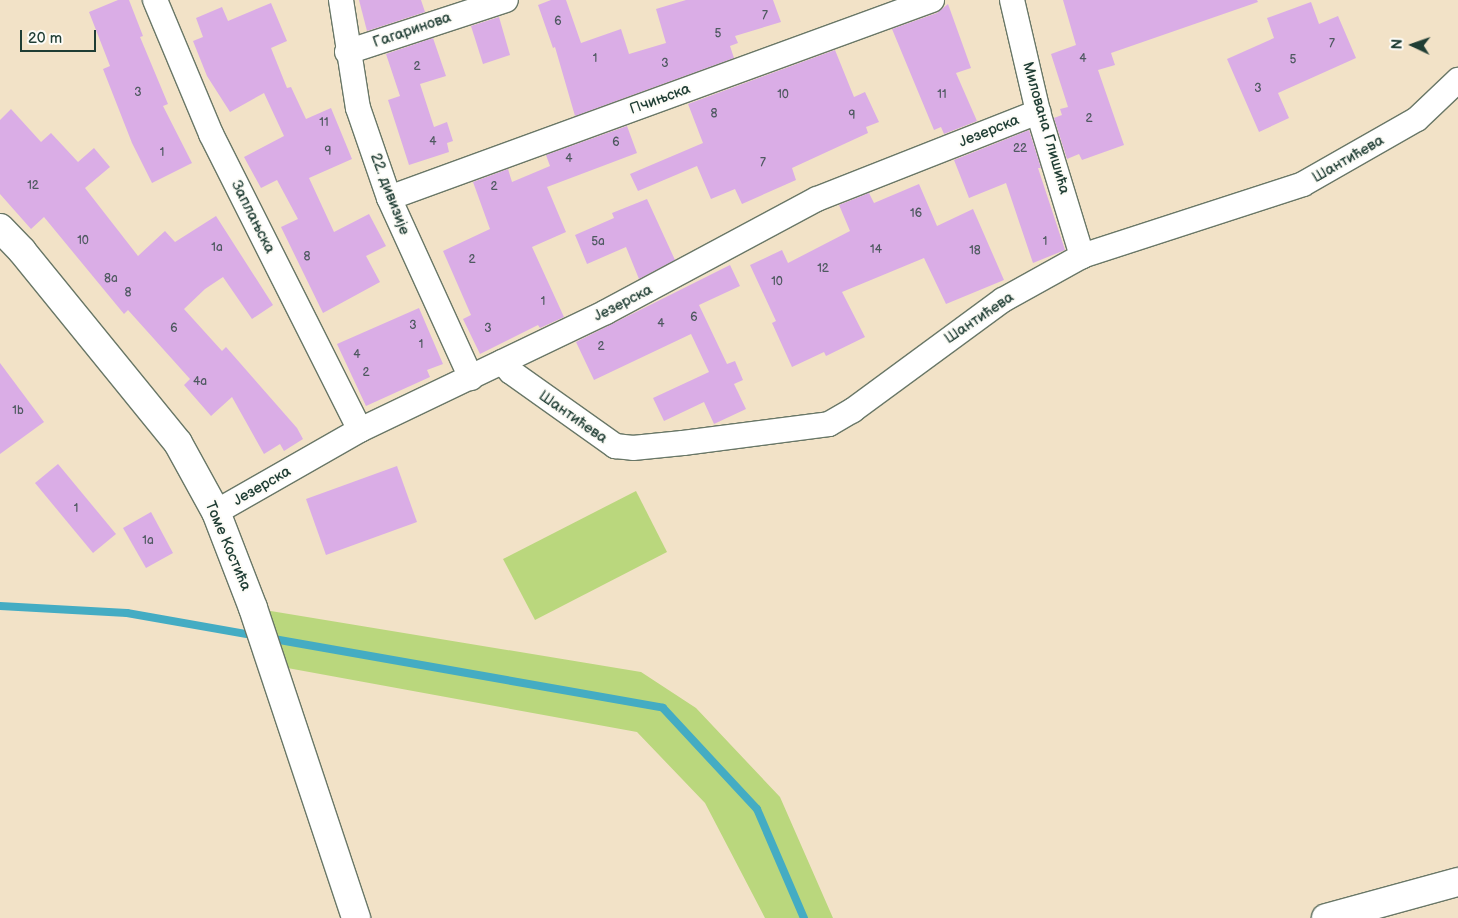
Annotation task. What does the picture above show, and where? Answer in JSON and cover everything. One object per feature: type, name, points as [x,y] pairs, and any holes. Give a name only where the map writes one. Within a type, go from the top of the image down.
[{"type":"street","name":"Заплањска","points":[[155,0],[186,80],[211,134],[360,430]]},
{"type":"street","name":"22. дивизије","points":[[341,0],[347,52],[358,108],[389,198],[471,378]]},
{"type":"street","name":"Гагаринова","points":[[347,52],[506,0]]},
{"type":"street","name":"Пчињска","points":[[389,198],[932,0]]},
{"type":"street","name":"Милована Глишића","points":[[1012,0],[1038,112],[1082,256]]},
{"type":"street","name":"Шантићева","points":[[502,362],[534,389],[615,446],[633,448],[683,443],[828,424],[853,410],[1003,300],[1082,256],[1303,184],[1417,119],[1458,80]]},
{"type":"street","name":"Језерска","points":[[216,512],[360,430],[606,312],[818,199],[1038,112]]},
{"type":"street","name":"Томе Костића","points":[[0,228],[22,250],[178,443],[216,512],[257,619],[356,918]]},
{"type":"street","points":[[1326,918],[1458,882]]},
{"type":"green space","points":[[636,491],[667,552],[535,620],[503,559]]},
{"type":"green space","points":[[253,608],[641,672],[696,708],[780,797],[833,918],[765,918],[705,803],[637,732],[271,665]]},
{"type":"building","points":[[118,0],[129,0],[143,36],[140,37],[168,104],[163,106],[192,163],[152,183],[132,143],[103,69],[110,66],[89,12]]},
{"type":"building","points":[[359,0],[421,0],[425,12],[367,31]]},
{"type":"building","points":[[551,0],[566,0],[581,43],[621,29],[629,54],[666,43],[656,9],[686,0],[773,0],[781,22],[735,36],[738,43],[730,46],[734,58],[575,116],[555,47],[553,48],[538,5]]},
{"type":"building","points":[[1063,0],[1257,0],[1258,2],[1111,53],[1115,65],[1098,70],[1124,145],[1082,160],[1079,154],[1067,159],[1054,118],[1062,115],[1060,109],[1068,107],[1051,54],[1076,45]]},
{"type":"building","points":[[1311,2],[1319,24],[1338,16],[1356,58],[1278,93],[1289,118],[1259,132],[1227,59],[1274,38],[1267,18]]},
{"type":"building","points":[[271,3],[287,41],[271,48],[287,88],[291,87],[306,119],[331,108],[352,159],[309,178],[334,232],[369,214],[386,246],[366,256],[380,282],[323,313],[281,227],[298,219],[277,180],[261,188],[244,157],[284,136],[264,93],[230,112],[207,76],[193,41],[203,37],[196,18],[222,7],[228,21]]},
{"type":"building","points":[[948,4],[971,68],[956,73],[977,121],[944,134],[941,127],[934,130],[892,29],[937,13]]},
{"type":"building","points":[[499,17],[510,55],[483,64],[471,26]]},
{"type":"building","points":[[433,38],[446,76],[420,84],[434,127],[447,122],[453,141],[447,143],[449,152],[409,165],[388,100],[400,96],[386,54]]},
{"type":"building","points":[[835,50],[854,97],[865,92],[879,122],[866,127],[868,133],[792,168],[796,180],[742,204],[735,189],[711,199],[697,166],[638,191],[630,174],[703,143],[688,104]]},
{"type":"building","points":[[11,109],[41,142],[51,133],[78,162],[94,148],[110,167],[85,188],[138,256],[165,231],[175,242],[216,216],[273,305],[252,319],[223,277],[205,289],[184,309],[222,351],[226,347],[297,428],[303,439],[284,451],[280,444],[264,454],[232,397],[211,416],[184,385],[190,379],[128,310],[124,314],[44,217],[31,229],[0,194],[0,120]]},
{"type":"building","points":[[627,126],[637,153],[547,187],[566,232],[532,247],[564,317],[540,328],[538,325],[480,354],[463,319],[471,315],[443,251],[490,229],[473,182],[508,169],[512,182],[550,166],[546,155]]},
{"type":"building","points":[[1029,130],[1041,168],[1038,168],[1065,250],[1033,263],[1006,183],[969,198],[954,160]]},
{"type":"building","points":[[919,184],[937,226],[973,209],[1004,280],[946,304],[924,258],[842,292],[865,337],[826,356],[824,352],[792,367],[772,323],[776,321],[750,265],[782,250],[788,263],[850,231],[839,205],[869,193],[874,203]]},
{"type":"building","points":[[647,199],[675,260],[639,279],[626,247],[587,264],[575,235],[614,218],[612,213]]},
{"type":"building","points":[[730,265],[740,286],[699,305],[727,364],[735,361],[743,380],[734,384],[746,409],[714,424],[704,402],[664,421],[653,398],[709,372],[691,334],[594,380],[576,342]]},
{"type":"building","points":[[419,308],[443,364],[427,370],[430,377],[366,406],[337,344]]},
{"type":"building","points":[[0,363],[44,422],[0,454]]},
{"type":"building","points":[[58,464],[116,534],[93,553],[35,483]]},
{"type":"building","points":[[397,466],[417,522],[326,555],[306,499]]},
{"type":"building","points":[[151,512],[173,553],[146,568],[123,528]]},
{"type":"waterway","points":[[0,606],[127,613],[257,636]]},
{"type":"waterway","points":[[268,638],[663,708],[757,809],[804,918]]}]
